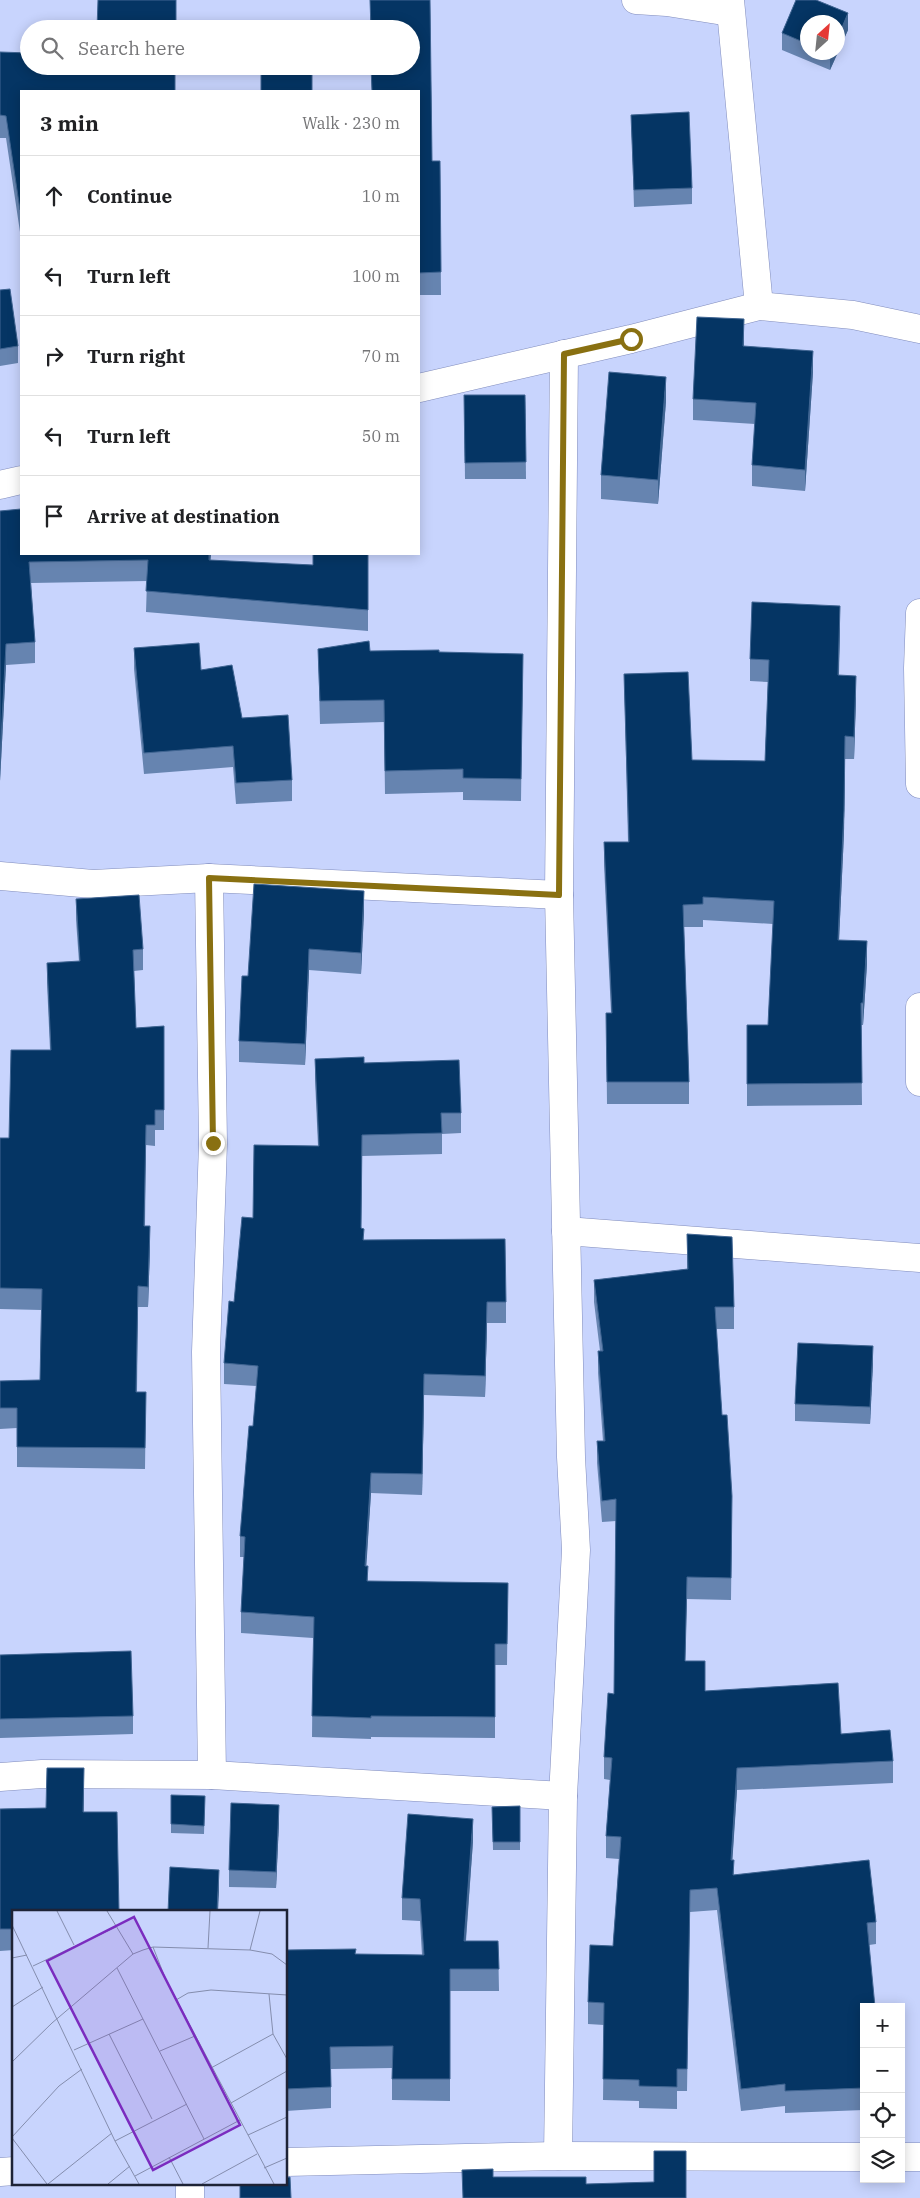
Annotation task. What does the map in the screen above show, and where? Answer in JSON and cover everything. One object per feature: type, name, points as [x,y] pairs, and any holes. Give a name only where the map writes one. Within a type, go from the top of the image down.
[{"type":"street","points":[[636,0],[730,6],[759,306]]},
{"type":"street","points":[[420,388],[759,306],[853,315],[920,329]]},
{"type":"street","points":[[558,2156],[563,1796],[576,1550],[571,1457],[559,895],[564,354]]},
{"type":"street","points":[[0,485],[20,480]]},
{"type":"street","points":[[920,613],[918,668],[920,784]]},
{"type":"street","points":[[0,876],[93,884],[209,878],[559,895]]},
{"type":"street","points":[[209,878],[213,1143],[206,1352],[212,1775]]},
{"type":"street","points":[[920,1007],[920,1082]]},
{"type":"street","points":[[566,1230],[920,1258]]},
{"type":"street","points":[[0,1778],[42,1774],[212,1775],[563,1796]]},
{"type":"street","points":[[288,2162],[558,2156],[860,2157]]},
{"type":"street","points":[[905,2157],[920,2157]]},
{"type":"building","points":[[98,0],[176,0],[176,20],[97,20]]},
{"type":"building","points":[[370,0],[430,0],[432,161],[440,161],[441,272],[420,273],[420,90],[372,90],[371,75],[420,75],[420,20],[371,20]]},
{"type":"building","points":[[796,0],[816,0],[848,13],[845,20],[845,15],[800,15],[800,41],[782,33]]},
{"type":"building","points":[[0,52],[20,53],[20,75],[175,75],[175,90],[20,90],[20,210],[6,116],[0,115]]},
{"type":"building","points":[[261,75],[312,75],[312,90],[261,90]]},
{"type":"building","points":[[689,112],[692,188],[634,190],[631,115]]},
{"type":"building","points":[[10,289],[18,346],[0,349],[0,290]]},
{"type":"building","points":[[697,317],[744,319],[743,346],[813,351],[805,470],[752,465],[756,403],[693,399]]},
{"type":"building","points":[[609,372],[666,377],[658,480],[601,475]]},
{"type":"building","points":[[464,395],[525,395],[526,462],[465,463]]},
{"type":"building","points":[[20,509],[20,555],[209,555],[209,560],[313,565],[313,555],[368,555],[368,610],[146,591],[148,560],[29,562],[35,642],[6,644],[0,760],[0,511]]},
{"type":"building","points":[[752,602],[840,606],[838,675],[856,676],[854,737],[845,736],[844,810],[838,940],[867,941],[863,1003],[861,1003],[862,1083],[747,1084],[747,1025],[768,1025],[774,901],[703,897],[703,904],[683,905],[689,1082],[607,1082],[606,1013],[612,1013],[604,842],[629,842],[624,674],[688,672],[692,760],[765,761],[769,660],[750,659]]},
{"type":"building","points":[[369,641],[370,651],[439,650],[439,652],[523,654],[521,779],[463,778],[463,769],[385,771],[384,700],[320,701],[318,649]]},
{"type":"building","points":[[199,643],[201,670],[232,665],[242,718],[288,715],[292,780],[236,783],[233,746],[144,753],[134,648]]},
{"type":"building","points":[[254,884],[364,891],[361,953],[309,949],[305,1044],[239,1041],[242,976],[248,976]]},
{"type":"building","points":[[139,895],[143,949],[133,950],[136,1028],[164,1026],[164,1110],[155,1110],[155,1125],[146,1125],[144,1226],[150,1226],[148,1287],[138,1286],[136,1392],[146,1392],[145,1448],[17,1447],[17,1408],[0,1408],[0,1381],[40,1380],[42,1289],[0,1288],[0,1138],[9,1138],[11,1050],[51,1050],[47,963],[80,961],[76,899]]},
{"type":"building","points":[[364,1057],[364,1063],[459,1060],[461,1113],[441,1113],[442,1133],[362,1135],[361,1228],[364,1229],[363,1240],[505,1239],[506,1302],[487,1302],[485,1376],[424,1374],[422,1474],[371,1473],[365,1566],[368,1566],[367,1581],[508,1583],[507,1644],[495,1644],[495,1717],[371,1716],[371,1718],[312,1716],[314,1617],[241,1612],[245,1537],[240,1536],[249,1426],[253,1426],[258,1366],[224,1363],[229,1301],[234,1302],[242,1217],[253,1218],[254,1145],[319,1146],[315,1059]]},
{"type":"building","points":[[687,1234],[732,1237],[734,1307],[715,1307],[722,1415],[727,1415],[732,1496],[731,1578],[687,1577],[685,1661],[705,1661],[705,1691],[838,1683],[841,1734],[890,1730],[893,1761],[737,1768],[731,1860],[734,1860],[733,1875],[869,1860],[876,1922],[867,1923],[875,2003],[860,2003],[860,2088],[785,2091],[785,2084],[741,2089],[717,1888],[690,1890],[687,2069],[677,2069],[677,2087],[639,2086],[639,2080],[603,2079],[604,2003],[588,2002],[590,1945],[613,1946],[621,1837],[606,1836],[612,1758],[604,1757],[608,1693],[614,1694],[616,1499],[602,1501],[597,1441],[605,1441],[598,1351],[603,1351],[594,1280],[688,1269]]},
{"type":"building","points":[[798,1343],[873,1346],[870,1407],[795,1404]]},
{"type":"building","points":[[131,1651],[133,1716],[0,1719],[0,1655]]},
{"type":"building","points":[[47,1768],[84,1768],[83,1812],[117,1812],[119,1910],[12,1910],[12,1929],[0,1929],[0,1809],[46,1808]]},
{"type":"building","points":[[171,1795],[205,1796],[204,1826],[171,1824]]},
{"type":"building","points":[[231,1803],[279,1805],[276,1872],[229,1870]]},
{"type":"building","points":[[520,1806],[520,1842],[493,1842],[492,1807]]},
{"type":"building","points":[[408,1814],[473,1819],[464,1941],[498,1941],[499,1969],[450,1969],[450,2079],[392,2079],[393,2046],[330,2047],[331,2087],[288,2089],[288,1950],[356,1949],[355,1954],[424,1955],[420,1899],[402,1898]]},
{"type":"building","points":[[170,1867],[219,1870],[217,1910],[168,1910]]},
{"type":"building","points":[[654,2151],[686,2151],[686,2198],[463,2198],[462,2170],[493,2169],[493,2177],[586,2177],[586,2184],[654,2182]]},
{"type":"building","points":[[290,2177],[291,2198],[240,2198],[240,2186],[288,2186],[288,2178]]},
{"type":"route","points":[[213,1143],[209,878],[559,895],[564,354],[631,339]]}]
